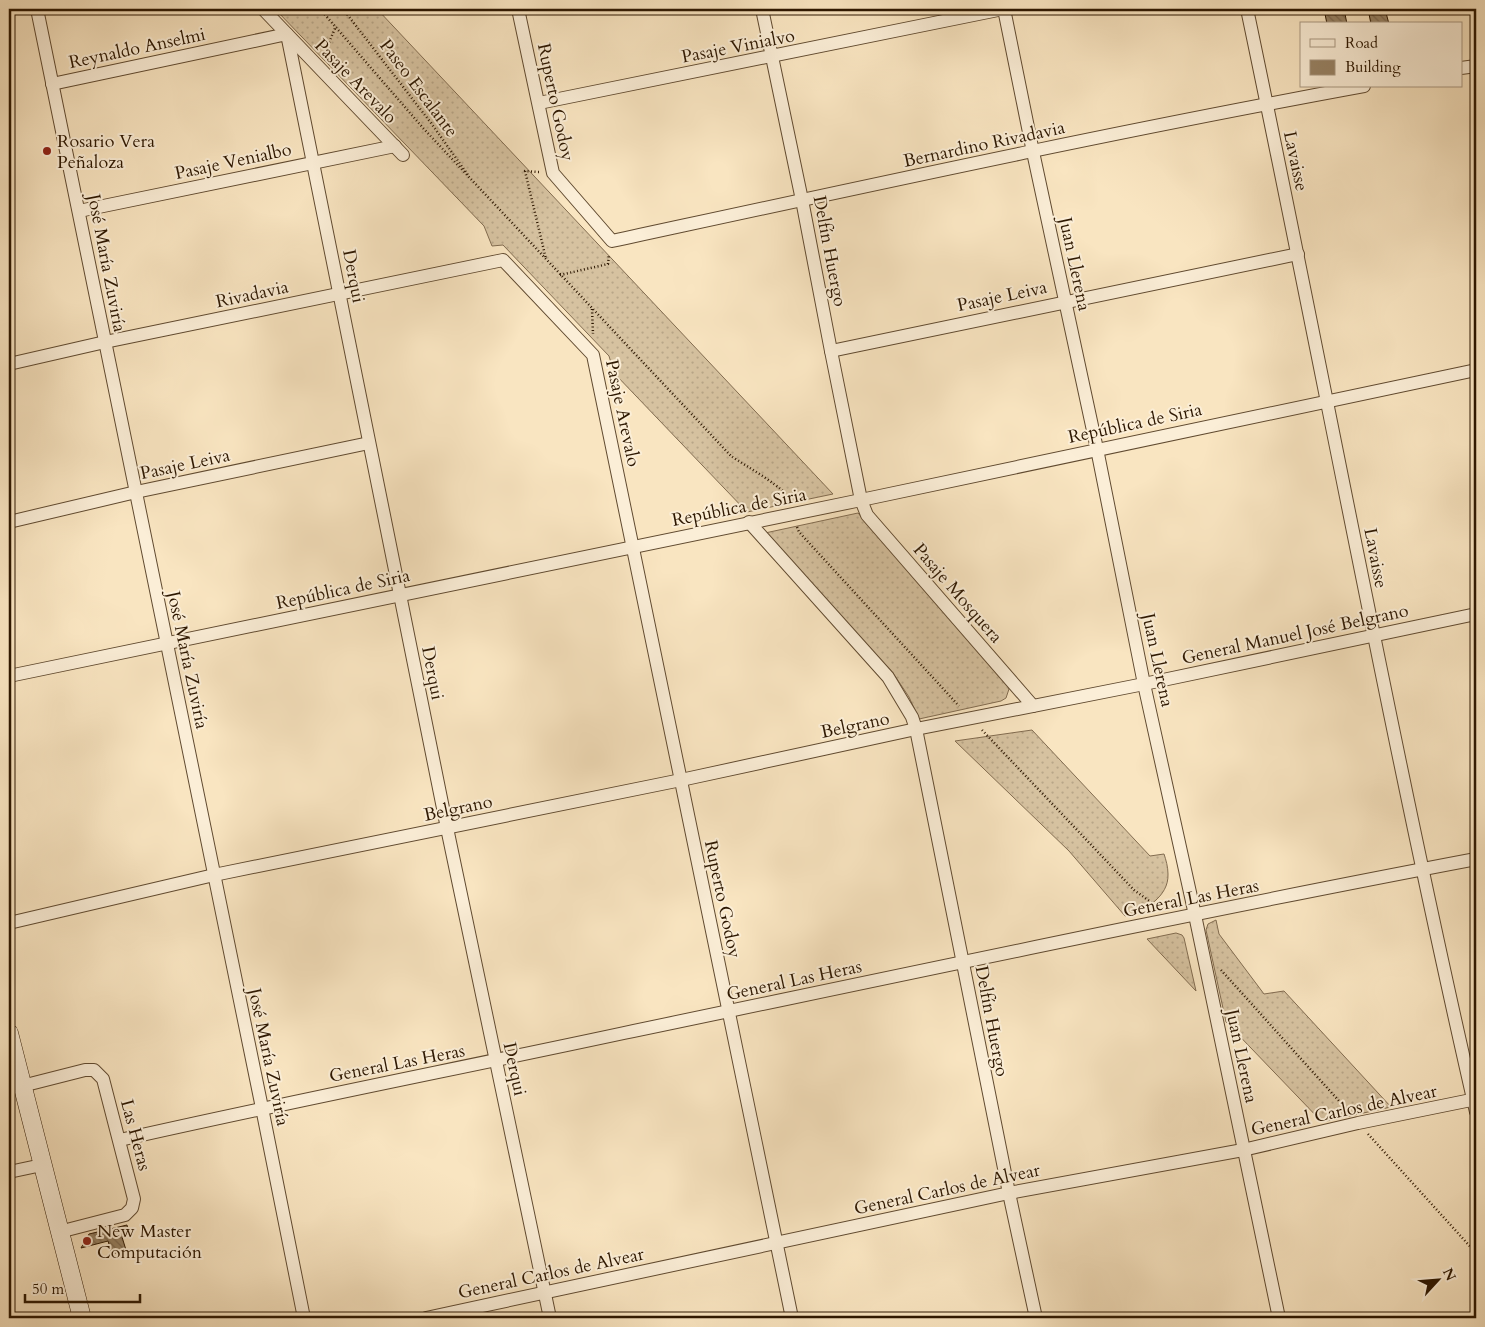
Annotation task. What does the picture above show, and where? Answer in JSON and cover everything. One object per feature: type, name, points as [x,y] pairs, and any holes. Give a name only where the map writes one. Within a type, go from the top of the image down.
[{"type":"main road","points":[[9,1033],[82,1318]]},
{"type":"street","name":"José María Zuviría","points":[[36,9],[79,211],[304,1318]]},
{"type":"street","name":"Pasaje Arevalo","points":[[263,9],[399,150]]},
{"type":"street","name":"Ruperto Godoy","points":[[518,9],[553,173],[612,241]]},
{"type":"street","name":"Delfín Huergo","points":[[762,9],[861,500]]},
{"type":"street","name":"Pasaje Vinialvo","points":[[539,103],[1003,9]]},
{"type":"street","name":"Juan Llerena","points":[[1003,9],[1279,1318]]},
{"type":"street","name":"Lavaisse","points":[[1246,9],[1328,401],[1421,869],[1475,1099],[1476,1112]]},
{"type":"street","name":"Reynaldo Anselmi","points":[[52,84],[287,34]]},
{"type":"street","name":"Derqui","points":[[287,34],[447,828],[550,1318]]},
{"type":"street","points":[[1462,68],[1476,66]]},
{"type":"street","name":"Bernardino Rivadavia","points":[[612,241],[1033,152],[1353,88]]},
{"type":"street","name":"Pasaje Venialbo","points":[[79,211],[314,162],[399,150]]},
{"type":"street","name":"Pasaje Leiva","points":[[831,351],[1298,254]]},
{"type":"street","name":"Pasaje Arevalo","points":[[504,260],[593,356],[633,546]]},
{"type":"street","name":"Rivadavia","points":[[9,364],[105,342],[504,260]]},
{"type":"street","name":"República de Siria","points":[[9,676],[794,514],[1476,370]]},
{"type":"street","name":"Pasaje Leiva","points":[[9,522],[136,492],[369,443]]},
{"type":"street","name":"Pasaje Mosquera","points":[[861,500],[867,515],[1033,706]]},
{"type":"street","points":[[749,522],[888,677],[909,711],[916,730]]},
{"type":"street","name":"Ruperto Godoy","points":[[633,546],[792,1318]]},
{"type":"street","name":"General Manuel José Belgrano","points":[[916,730],[1476,614]]},
{"type":"street","name":"Delfín Huergo","points":[[916,730],[1036,1318]]},
{"type":"street","name":"Belgrano","points":[[9,923],[214,875],[916,730]]},
{"type":"street","name":"General Las Heras","points":[[120,1140],[262,1108],[495,1061],[962,962],[1476,859]]},
{"type":"street","name":"Las Heras","points":[[22,1086],[85,1070],[94,1070],[103,1079],[120,1140],[134,1199],[132,1208],[125,1215],[59,1232]]},
{"type":"street","name":"General Carlos de Alvear","points":[[426,1318],[1009,1193],[1243,1150],[1358,1123],[1475,1099]]},
{"type":"street","points":[[9,1172],[42,1165]]},
{"type":"path","points":[[320,9],[474,184],[731,456],[781,489],[790,498],[799,532],[972,718],[1134,890],[1174,919]]},
{"type":"path","name":"Paseo Escalante","points":[[343,9],[425,116],[474,184]]},
{"type":"path","points":[[318,66],[336,26]]},
{"type":"path","points":[[547,260],[525,171],[553,173]]},
{"type":"path","points":[[560,275],[608,264],[612,241]]},
{"type":"path","points":[[592,308],[593,356]]},
{"type":"path","points":[[1202,949],[1476,1253]]},
{"type":"shaded area","points":[[275,9],[377,9],[833,494],[747,512],[614,373],[609,356],[503,245],[492,246],[484,226]]},
{"type":"shaded area","points":[[858,513],[1006,681],[1009,689],[1006,698],[1001,701],[919,719],[909,697],[893,673],[765,533]]},
{"type":"shaded area","points":[[1032,730],[1150,856],[1164,854],[1168,869],[1167,882],[1160,896],[1147,907],[1125,916],[1069,851],[955,741]]},
{"type":"shaded area","points":[[1216,920],[1219,934],[1264,994],[1284,991],[1391,1107],[1322,1122],[1226,1022],[1206,930],[1208,924]]},
{"type":"shaded area","points":[[1176,933],[1184,938],[1196,991],[1147,939]]},
{"type":"building","points":[[1324,9],[1344,9],[1347,22],[1327,22]]},
{"type":"building","points":[[1368,9],[1385,9],[1388,22],[1371,22]]},
{"type":"building","points":[[127,1225],[129,1235],[122,1237],[126,1250],[112,1254],[108,1241],[81,1248],[89,1234]]},
{"type":"place","name":"Rosario Vera Peñaloza","points":[[47,151]]},
{"type":"place","name":"New Master Computación","points":[[87,1241]]}]
